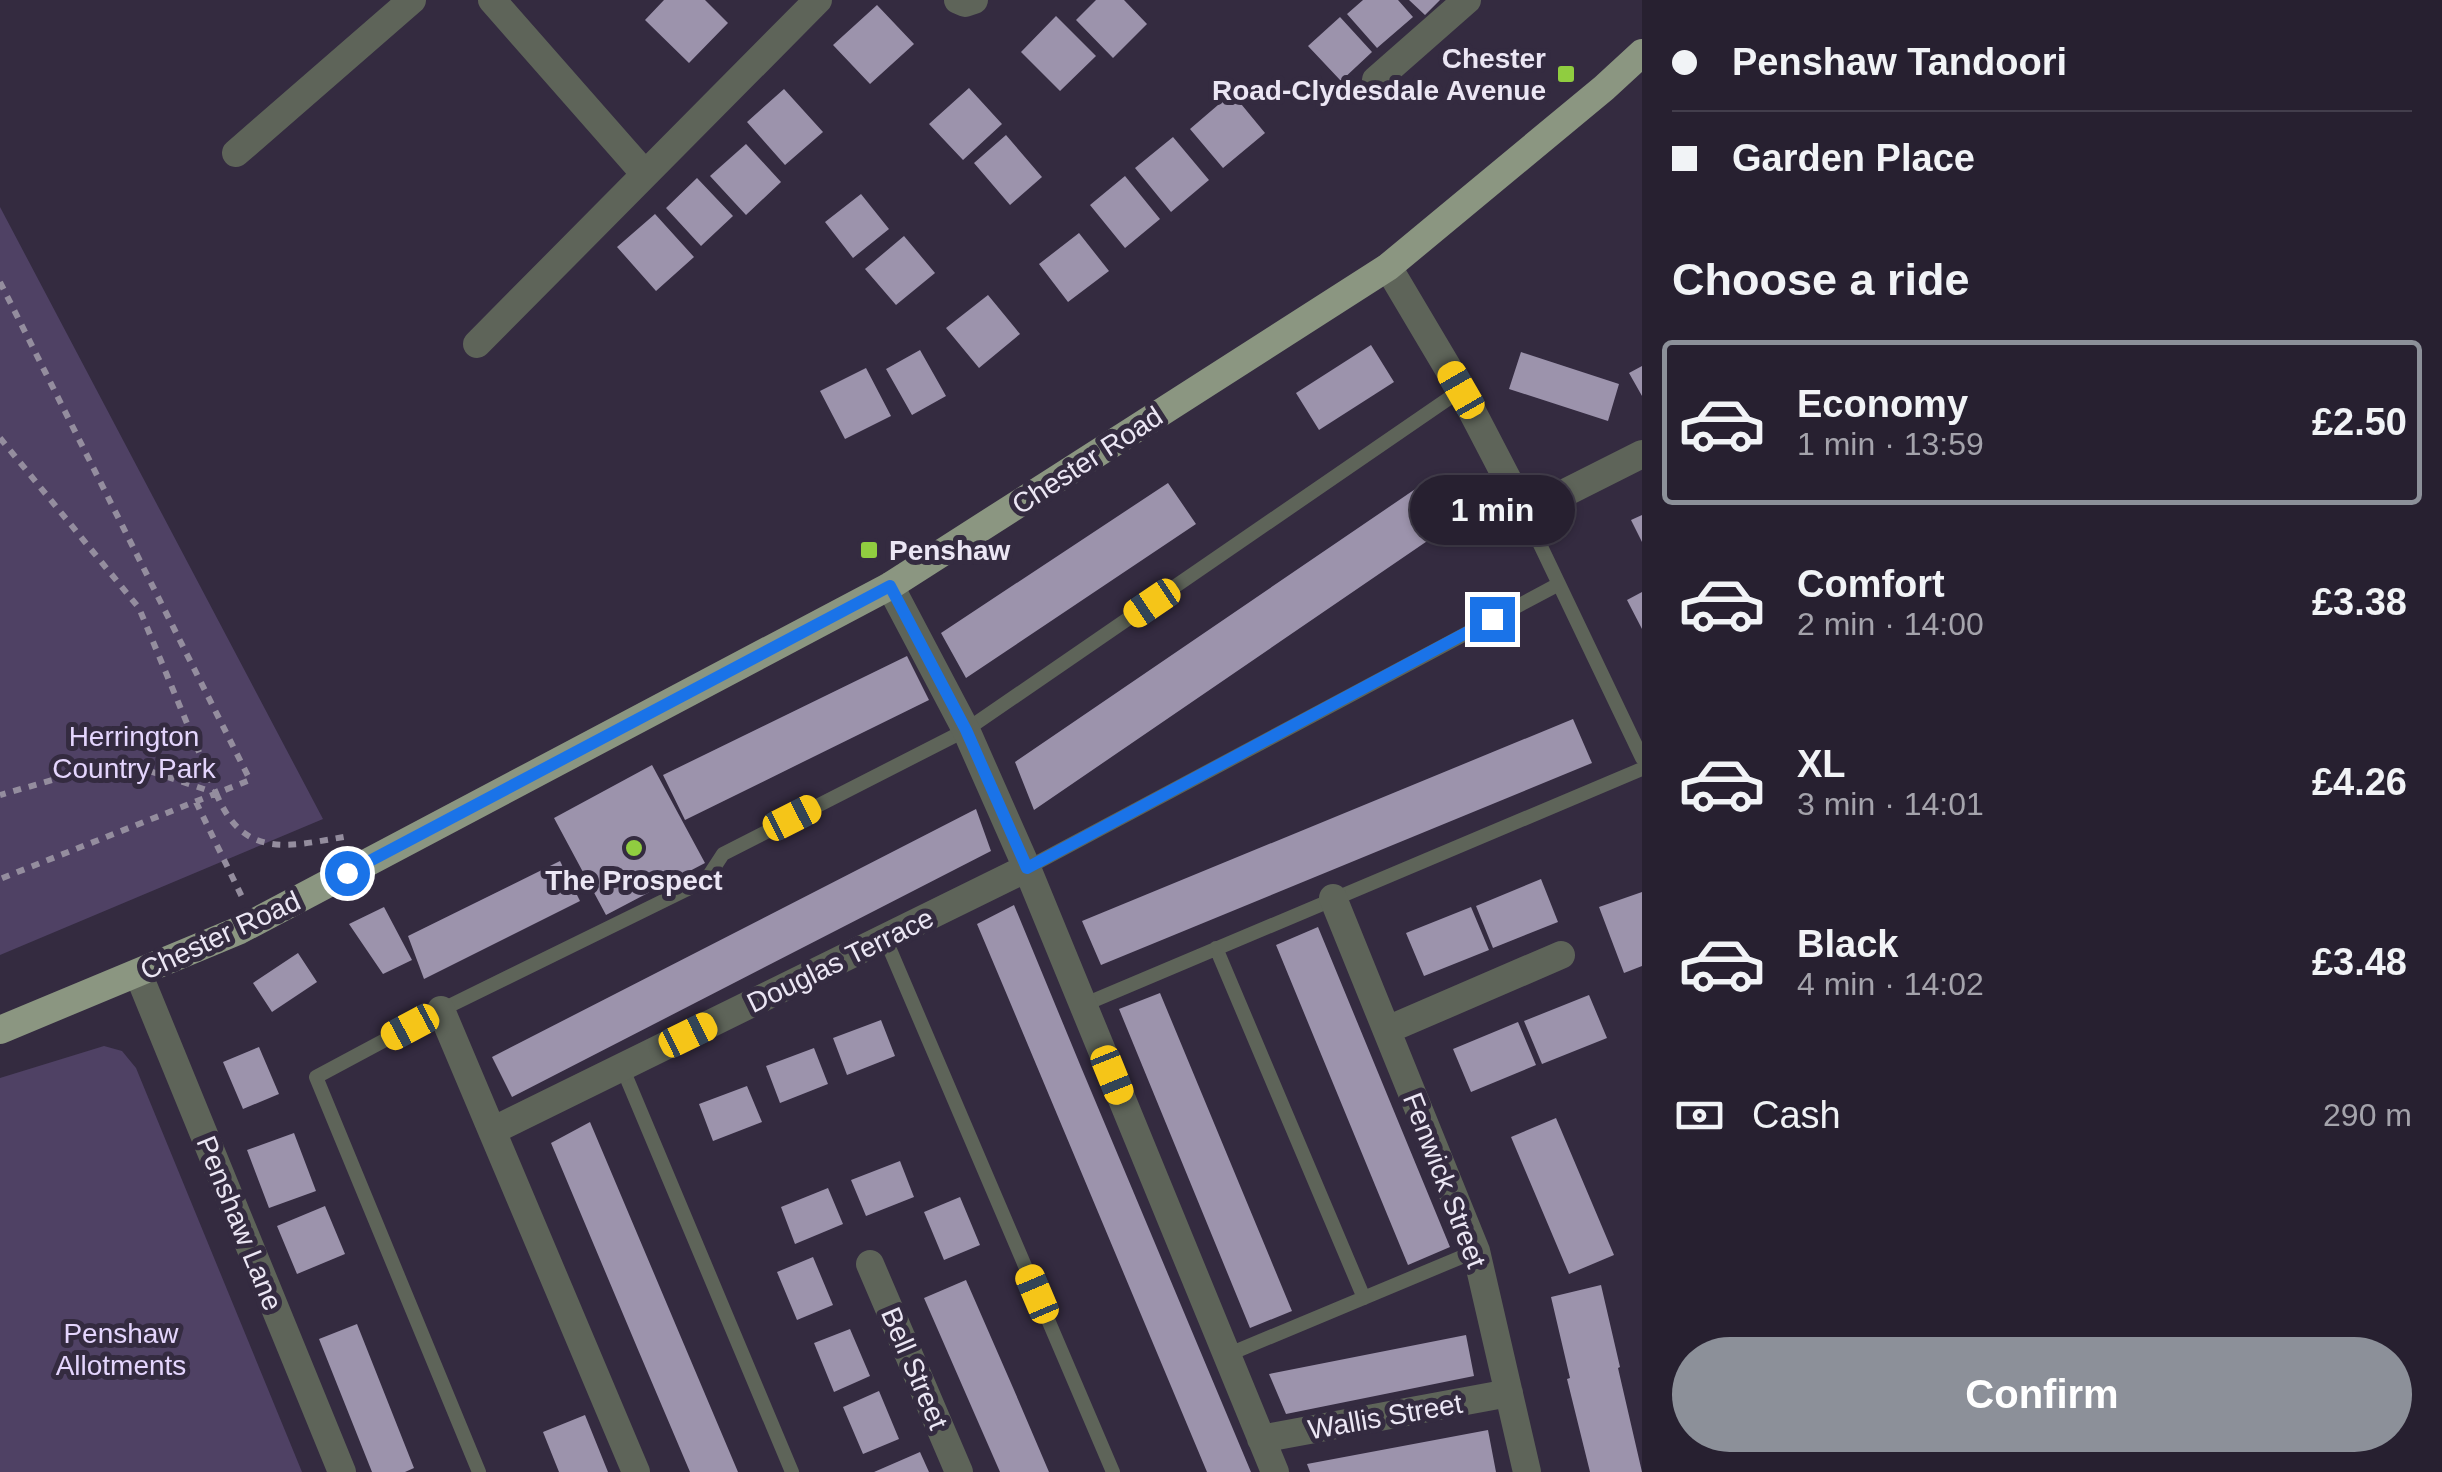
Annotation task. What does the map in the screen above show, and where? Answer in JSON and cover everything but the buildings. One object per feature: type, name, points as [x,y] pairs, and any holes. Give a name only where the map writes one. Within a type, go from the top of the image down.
[{"type":"main road","name":"Chester Road","points":[[0,1030],[255,922],[890,586],[1388,267],[1642,53]]},
{"type":"street","points":[[236,153],[412,0]]},
{"type":"street","points":[[492,0],[645,174]]},
{"type":"street","points":[[477,344],[818,0]]},
{"type":"street","points":[[958,0],[974,0]]},
{"type":"street","points":[[1376,80],[1467,0]]},
{"type":"street","points":[[1388,267],[1461,390],[1525,514],[1642,454]]},
{"type":"street","points":[[890,586],[966,730],[1027,868],[1274,1472]]},
{"type":"street","name":"Douglas Terrace","points":[[492,1131],[1027,868]]},
{"type":"street","name":"Fenwick Street","points":[[1333,898],[1476,1252],[1526,1472]]},
{"type":"street","points":[[1386,1030],[1561,956]]},
{"type":"street","name":"Penshaw Lane","points":[[138,973],[342,1472]]},
{"type":"street","points":[[441,1010],[636,1472]]},
{"type":"street","name":"Bell Street","points":[[870,1264],[959,1472]]},
{"type":"street","name":"Wallis Street","points":[[1261,1439],[1508,1393]]},
{"type":"lane","points":[[480,1472],[316,1077],[441,1010],[706,880],[723,854],[966,730],[1461,390]]},
{"type":"lane","points":[[1525,514],[1642,758]]},
{"type":"lane","points":[[1027,868],[1559,584]]},
{"type":"lane","points":[[1083,1005],[1642,770]]},
{"type":"lane","points":[[886,938],[1113,1472]]},
{"type":"lane","points":[[1216,948],[1364,1298]]},
{"type":"lane","points":[[622,1067],[792,1472]]},
{"type":"lane","points":[[1226,1355],[1476,1252]]},
{"type":"path","points":[[0,282],[250,780],[0,879]]},
{"type":"path","points":[[0,438],[139,608],[216,794],[241,834],[271,846],[295,846],[364,833],[378,856]]},
{"type":"path","points":[[0,795],[119,761],[216,794]]},
{"type":"path","points":[[196,802],[255,922]]},
{"type":"green space","name":"Herrington Country Park","points":[[0,207],[323,819],[0,955]]},
{"type":"green space","name":"Penshaw Allotments","points":[[104,1046],[122,1051],[136,1068],[302,1472],[0,1472],[0,1078]]},
{"type":"place","name":"Chester Road-Clydesdale Avenue","points":[[1566,74]]},
{"type":"place","name":"Penshaw","points":[[869,550]]},
{"type":"place","name":"The Prospect","points":[[634,848]]},
{"type":"route","points":[[347,873],[890,586],[966,730],[1027,868],[1492,619]]}]
